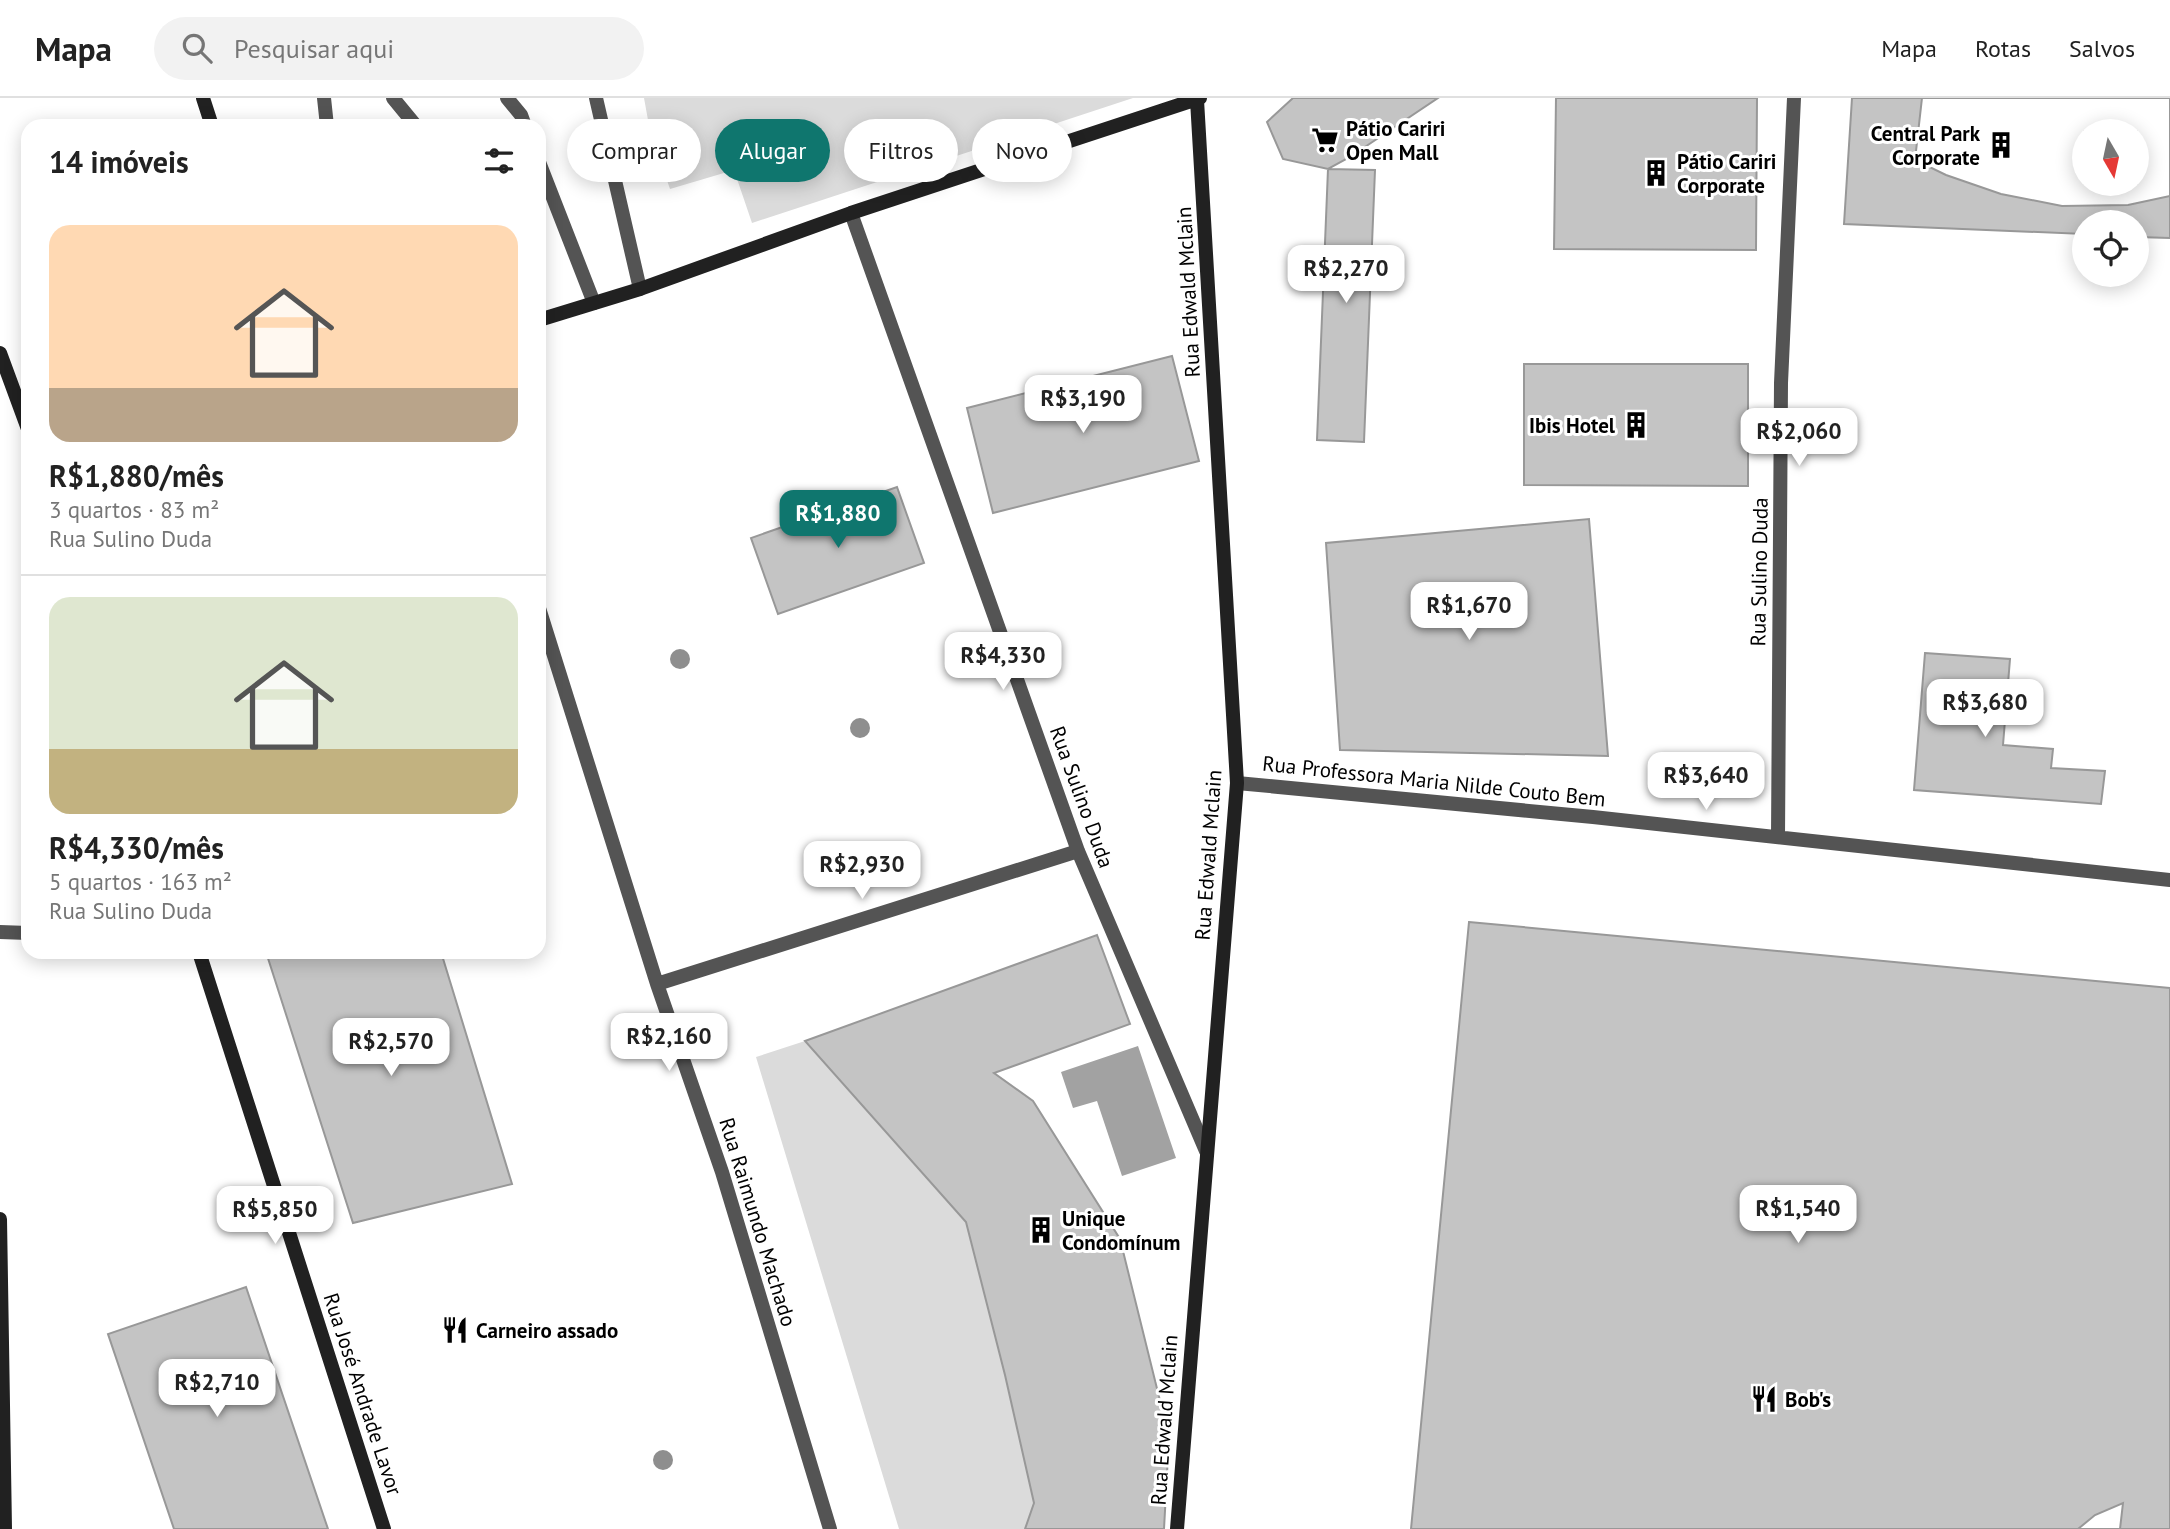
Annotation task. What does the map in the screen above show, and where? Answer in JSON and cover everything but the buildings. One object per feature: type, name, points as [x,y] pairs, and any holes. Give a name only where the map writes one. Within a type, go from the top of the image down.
[{"type":"street","points":[[203,98],[210,119]]},
{"type":"street","points":[[324,98],[326,119]]},
{"type":"street","points":[[393,98],[410,119]]},
{"type":"street","points":[[508,98],[522,119]]},
{"type":"street","points":[[596,98],[640,289]]},
{"type":"street","name":"Rua Sulino Duda","points":[[1778,837],[1781,383],[1794,98]]},
{"type":"street","points":[[546,318],[640,289],[851,213],[1199,99]]},
{"type":"street","name":"Rua Edwald Mclain","points":[[1177,1529],[1237,783],[1199,99]]},
{"type":"street","points":[[546,180],[594,303]]},
{"type":"street","name":"Rua Sulino Duda","points":[[851,213],[1078,851],[1206,1151]]},
{"type":"street","points":[[0,353],[21,410]]},
{"type":"street","name":"Rua Raimundo Machado","points":[[546,630],[657,984],[722,1172],[830,1529]]},
{"type":"street","name":"Rua Professora Maria Nilde Couto Bem","points":[[1237,783],[1778,837],[2170,880]]},
{"type":"street","points":[[657,984],[1078,851]]},
{"type":"street","points":[[0,932],[21,933]]},
{"type":"street","name":"Rua José Andrade Lavor","points":[[201,959],[384,1529]]},
{"type":"street","points":[[0,1219],[5,1529]]},
{"type":"shaded area","points":[[644,98],[1133,98],[1069,119],[972,119],[972,151],[958,155],[958,119],[844,119],[844,182],[877,182],[752,223],[738,182],[830,182],[830,119],[715,119],[715,176],[701,180],[701,119],[648,119]]},
{"type":"shaded area","points":[[668,182],[694,182],[670,189]]},
{"type":"shaded area","points":[[805,1041],[966,1222],[1034,1503],[1025,1529],[899,1529],[756,1057]]},
{"type":"shaded area","points":[[1138,1046],[1176,1158],[1122,1176],[1097,1101],[1073,1108],[1061,1072]]},
{"type":"place","name":"Pátio Cariri Open Mall","points":[[1325,140]]},
{"type":"place","name":"Central Park Corporate","points":[[2001,145]]},
{"type":"place","name":"Pátio Cariri Corporate","points":[[1656,173]]},
{"type":"place","name":"Ibis Hotel","points":[[1636,425]]},
{"type":"place","name":"Unique Condomínum","points":[[1041,1230]]},
{"type":"place","name":"Carneiro assado","points":[[455,1330]]},
{"type":"place","name":"Bob's","points":[[1764,1399]]}]
